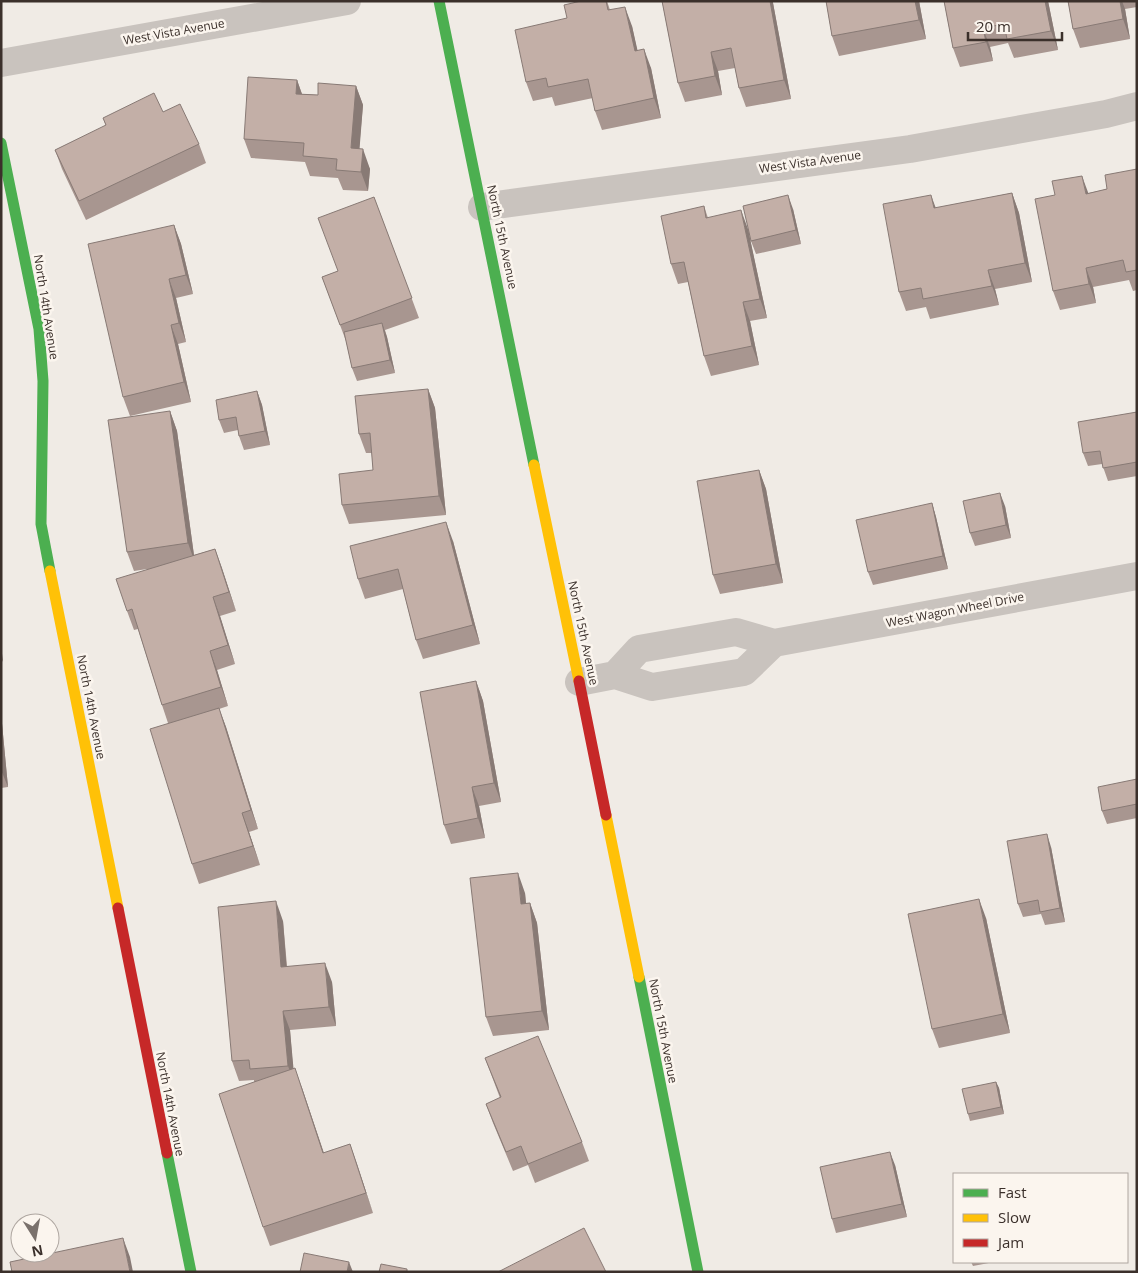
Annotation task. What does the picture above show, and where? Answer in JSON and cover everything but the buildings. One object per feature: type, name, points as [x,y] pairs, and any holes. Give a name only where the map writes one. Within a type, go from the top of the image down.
[{"type":"street","name":"West Vista Avenue","points":[[1,64],[347,1]]},
{"type":"street","name":"North 15th Avenue","points":[[439,1],[698,1272]]},
{"type":"street","name":"West Vista Avenue","points":[[482,207],[910,149],[1106,114],[1137,106]]},
{"type":"street","name":"North 14th Avenue","points":[[1,143],[39,330],[43,381],[41,524],[191,1272]]},
{"type":"street","name":"West Wagon Wheel Drive","points":[[616,675],[639,649],[736,632],[774,644],[1137,576]]},
{"type":"street","points":[[700,638],[707,679]]},
{"type":"street","points":[[579,682],[616,675],[652,687],[744,672],[774,644]]},
{"type":"traffic: fast","points":[[439,1],[534,465]]},
{"type":"traffic: fast","points":[[1,143],[39,329],[43,381],[41,524],[50,571]]},
{"type":"traffic: fast","points":[[639,977],[698,1272]]},
{"type":"traffic: fast","points":[[167,1153],[191,1272]]},
{"type":"traffic: slow","points":[[534,465],[579,681]]},
{"type":"traffic: slow","points":[[50,571],[118,908]]},
{"type":"traffic: slow","points":[[606,815],[639,977]]},
{"type":"traffic: jam","points":[[579,681],[606,815]]},
{"type":"traffic: jam","points":[[118,908],[167,1153]]}]
